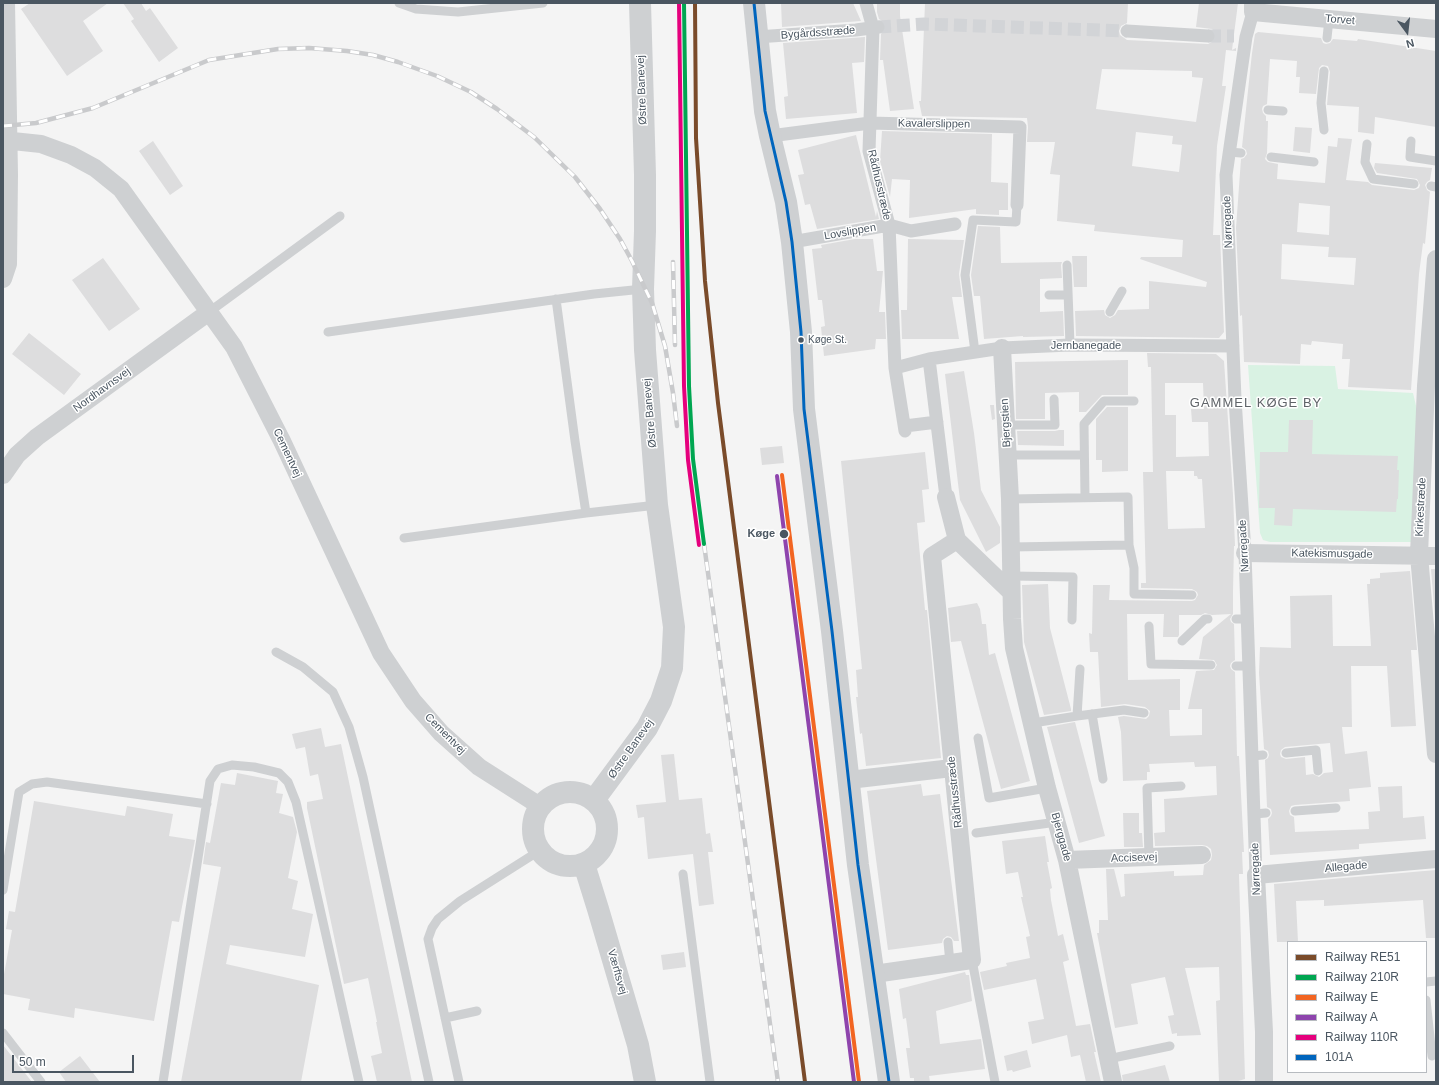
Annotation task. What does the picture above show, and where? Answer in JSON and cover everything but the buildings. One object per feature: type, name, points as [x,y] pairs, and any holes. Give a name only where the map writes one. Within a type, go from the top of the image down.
[{"type":"street","points":[[3,279],[8,264],[9,175],[5,140],[6,3]]},
{"type":"street","name":"Østre Banevej","points":[[594,800],[648,728],[661,701],[672,668],[674,627],[657,506],[645,350],[643,289],[645,175],[640,3]]},
{"type":"street","points":[[754,3],[765,111],[786,202],[792,242],[801,338],[804,409],[832,631],[858,865],[889,1082]]},
{"type":"street","name":"Rådhusstræde","points":[[866,3],[875,28],[869,151],[889,225],[896,381],[905,428],[937,422]]},
{"type":"street","name":"Torvet","points":[[1253,7],[1328,19],[1436,29]]},
{"type":"street","name":"Nørregade","points":[[1253,7],[1240,37],[1240,107],[1235,153],[1226,175],[1235,399],[1245,553],[1241,619],[1243,666],[1258,756],[1260,814],[1256,875],[1264,1032],[1264,1082]]},
{"type":"street","name":"Bygårdsstræde","points":[[757,37],[875,28]]},
{"type":"street","points":[[1127,31],[1208,36]]},
{"type":"street","name":"Kavalerslippen","points":[[770,136],[870,123],[1020,126],[1017,205]]},
{"type":"street","name":"Cementvej","points":[[5,140],[42,144],[71,155],[95,168],[121,189],[234,347],[253,382],[381,653],[413,701],[441,733],[479,767],[540,806]]},
{"type":"street","name":"Lovslippen","points":[[792,242],[889,225],[911,231],[955,224]]},
{"type":"street","name":"Kirkestræde","points":[[1436,259],[1433,353],[1426,386],[1427,555],[1436,754]]},
{"type":"street","name":"Nordhavnsvej","points":[[3,475],[17,455],[37,437],[209,312]]},
{"type":"street","name":"Jernbanegade","points":[[895,368],[935,358],[1002,348],[1110,343],[1233,346]]},
{"type":"street","name":"Bjergstien","points":[[1002,348],[1010,499]]},
{"type":"street","points":[[935,358],[937,422],[946,497],[957,540],[1011,584]]},
{"type":"street","name":"Bjerggade","points":[[1010,499],[1011,584],[1014,648],[1033,723],[1047,788],[1067,860],[1113,1082]]},
{"type":"street","name":"Rådhusstræde","points":[[957,540],[932,556],[972,960]]},
{"type":"street","name":"Katekismusgade","points":[[1245,553],[1427,555]]},
{"type":"street","points":[[849,780],[952,768]]},
{"type":"street","points":[[573,792],[584,794],[594,800],[603,810],[607,822],[607,835],[603,848],[595,858],[584,864],[571,867],[559,865],[548,860],[539,850],[534,840],[533,828],[535,817],[540,806],[550,798],[562,793],[573,792]]},
{"type":"street","name":"Accisevej","points":[[1067,860],[1202,855]]},
{"type":"street","name":"Allegade","points":[[1256,875],[1436,859]]},
{"type":"street","name":"Værftsvej","points":[[584,864],[638,1045],[645,1082]]},
{"type":"street","points":[[874,974],[972,960]]},
{"type":"lane","points":[[399,3],[416,9],[458,12],[516,4],[544,3]]},
{"type":"lane","points":[[1327,38],[1328,19]]},
{"type":"lane","points":[[1324,71],[1321,103],[1324,130]]},
{"type":"lane","points":[[1268,110],[1283,111]]},
{"type":"lane","points":[[1411,141],[1410,157],[1436,160]]},
{"type":"lane","points":[[1367,144],[1365,162],[1373,179],[1414,184]]},
{"type":"lane","points":[[1271,157],[1314,162]]},
{"type":"lane","points":[[975,352],[965,275],[973,220],[1016,222],[1017,205]]},
{"type":"lane","points":[[209,312],[340,216]]},
{"type":"lane","points":[[1067,265],[1070,345]]},
{"type":"lane","points":[[328,332],[556,299],[643,289]]},
{"type":"lane","points":[[1110,312],[1122,291]]},
{"type":"lane","points":[[1049,295],[1068,295]]},
{"type":"lane","points":[[556,299],[586,512]]},
{"type":"lane","points":[[1006,425],[1055,425],[1054,399]]},
{"type":"lane","points":[[1085,497],[1084,424],[1104,402],[1134,401]]},
{"type":"lane","points":[[1007,455],[1084,455]]},
{"type":"lane","points":[[1010,499],[1128,497],[1129,546],[1134,568],[1134,594],[1192,595]]},
{"type":"lane","points":[[404,538],[586,512],[657,506]]},
{"type":"lane","points":[[1011,547],[1129,546]]},
{"type":"lane","points":[[1011,584],[1072,577],[1072,620]]},
{"type":"lane","points":[[1182,641],[1205,619],[1208,619]]},
{"type":"lane","points":[[1149,626],[1151,664],[1212,665]]},
{"type":"lane","points":[[276,652],[303,667],[333,692],[349,727],[363,777],[429,1082]]},
{"type":"lane","points":[[1077,716],[1080,669]]},
{"type":"lane","points":[[1033,723],[1124,710],[1144,713]]},
{"type":"lane","points":[[1092,714],[1103,779]]},
{"type":"lane","points":[[978,738],[989,798],[1047,788]]},
{"type":"lane","points":[[1286,753],[1316,750],[1318,771]]},
{"type":"lane","points":[[163,1082],[210,781],[218,769],[232,765],[254,767],[279,773],[288,782],[296,802],[359,1082]]},
{"type":"lane","points":[[3,890],[19,792],[32,784],[47,782],[207,804]]},
{"type":"lane","points":[[1149,857],[1147,788],[1181,786]]},
{"type":"lane","points":[[1295,811],[1336,808]]},
{"type":"lane","points":[[976,833],[1057,822]]},
{"type":"lane","points":[[459,1082],[428,939],[432,928],[438,919],[460,901],[539,850]]},
{"type":"lane","points":[[683,874],[710,1082]]},
{"type":"lane","points":[[948,942],[950,963]]},
{"type":"lane","points":[[972,960],[995,1082]]},
{"type":"lane","points":[[1427,1009],[1432,1056]]},
{"type":"lane","points":[[445,1018],[477,1011]]},
{"type":"lane","points":[[3,1033],[41,1082]]},
{"type":"lane","points":[[1108,1059],[1170,1046]]},
{"type":"green space","points":[[1248,365],[1335,366],[1338,389],[1413,393],[1417,410],[1413,542],[1270,542],[1263,540],[1260,533]]},
{"type":"tunnel","points":[[878,27],[924,24],[1127,31]]},
{"type":"tunnel","points":[[1208,36],[1234,36]]},
{"type":"railway","points":[[3,126],[36,123],[93,108],[209,60],[278,49],[309,48],[373,55],[437,76],[471,92],[497,109],[534,137],[575,177],[600,209],[620,239],[652,303],[665,346],[677,426]]},
{"type":"railway","points":[[673,262],[675,345]]},
{"type":"railway","points":[[704,544],[778,1082]]},
{"type":"rail line","name":"110R","points":[[679,3],[684,386],[688,460],[699,545]]},
{"type":"rail line","name":"210R","points":[[684,3],[689,386],[693,459],[704,544]]},
{"type":"rail line","name":"RE51","points":[[695,3],[696,138],[705,281],[718,403],[805,1082]]},
{"type":"rail line","name":"E","points":[[782,475],[859,1082]]},
{"type":"rail line","name":"A","points":[[777,476],[854,1082]]},
{"type":"transit line","name":"101A","points":[[754,3],[765,111],[786,202],[792,242],[801,332],[804,409],[832,631],[858,865],[889,1082]]},
{"type":"place","name":"Køge St.","points":[[801,340]]},
{"type":"place","name":"Køge","points":[[784,534]]},
{"type":"district","name":"GAMMEL KØGE BY","points":[[1256,403]]}]
